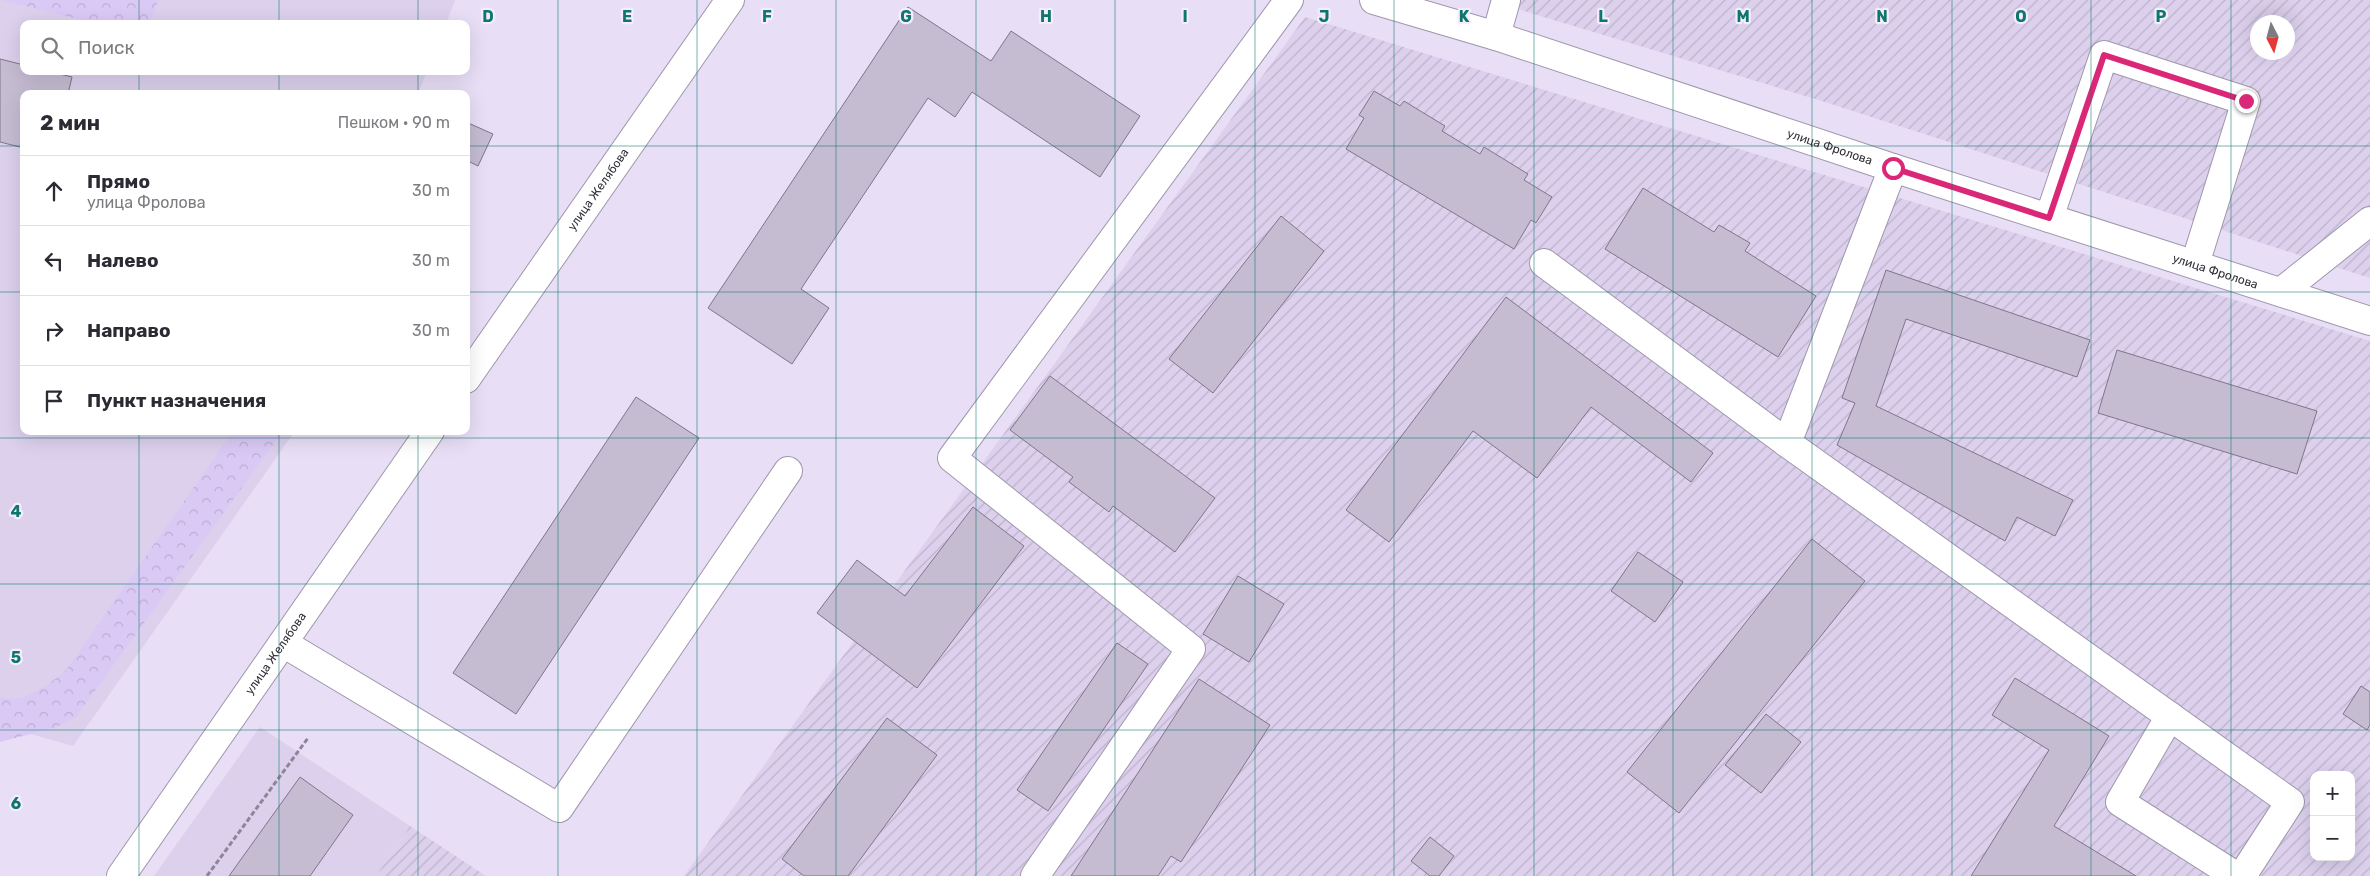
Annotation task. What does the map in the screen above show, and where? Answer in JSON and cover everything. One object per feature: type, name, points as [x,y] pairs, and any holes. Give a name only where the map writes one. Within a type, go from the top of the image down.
[{"type":"street","name":"улица Желябова","points":[[470,373],[730,0]]},
{"type":"street","points":[[1036,876],[1191,649],[952,458],[1289,0]]},
{"type":"street","name":"улица Фролова","points":[[1374,0],[1496,36],[1893,168],[2370,321]]},
{"type":"street","points":[[1496,36],[1506,0]]},
{"type":"street","points":[[2049,218],[2104,55],[2246,101],[2195,264]]},
{"type":"street","points":[[1787,443],[1893,168]]},
{"type":"street","points":[[2281,292],[2370,221]]},
{"type":"street","points":[[1544,263],[1787,443],[2290,802],[2242,876]]},
{"type":"street","name":"улица Желябова","points":[[121,876],[427,435]]},
{"type":"street","points":[[283,643],[559,808],[788,472]]},
{"type":"street","points":[[2170,716],[2120,802],[2236,876]]},
{"type":"path","points":[[207,876],[308,738]]},
{"type":"shaded area","points":[[0,0],[455,0],[448,20],[20,20],[20,75],[425,75],[420,90],[20,90],[20,435],[292,435],[73,746],[0,725]]},
{"type":"shaded area","points":[[1488,0],[2370,0],[2370,278],[1822,101]]},
{"type":"shaded area","points":[[1305,17],[2370,341],[2370,876],[684,876]]},
{"type":"shaded area","points":[[260,727],[410,826],[376,876],[154,876]]},
{"type":"shaded area","points":[[410,826],[486,876],[376,876]]},
{"type":"green space","points":[[1,0],[158,0],[151,20],[81,20]]},
{"type":"green space","points":[[230,435],[280,435],[76,717],[57,727],[0,742],[0,697],[9,699],[27,696],[45,687],[67,669]]},
{"type":"building","points":[[908,7],[991,61],[1011,31],[1140,116],[1100,177],[972,92],[955,117],[928,98],[801,289],[829,308],[792,364],[708,308]]},
{"type":"building","points":[[0,59],[20,64],[20,75],[64,75],[72,77],[69,90],[20,90],[20,147],[0,142]]},
{"type":"building","points":[[1374,91],[1400,106],[1404,101],[1445,126],[1442,131],[1480,154],[1484,147],[1528,174],[1524,180],[1552,197],[1536,223],[1531,220],[1514,249],[1346,149],[1364,118],[1359,115]]},
{"type":"building","points":[[470,124],[493,134],[478,166],[470,162]]},
{"type":"building","points":[[1643,188],[1714,232],[1719,225],[1750,243],[1745,251],[1816,296],[1778,357],[1605,249]]},
{"type":"building","points":[[1281,216],[1324,251],[1213,393],[1169,359]]},
{"type":"building","points":[[1886,270],[2090,340],[2077,377],[1906,319],[1876,406],[2073,500],[2055,536],[2017,517],[2005,541],[1837,445],[1855,403],[1842,398]]},
{"type":"building","points":[[1506,297],[1713,453],[1691,482],[1591,407],[1537,478],[1473,431],[1389,542],[1346,510]]},
{"type":"building","points":[[2117,350],[2317,411],[2297,474],[2098,413]]},
{"type":"building","points":[[1050,376],[1215,498],[1175,552],[1113,506],[1109,512],[1069,482],[1073,477],[1010,430]]},
{"type":"building","points":[[636,397],[699,438],[516,714],[453,673]]},
{"type":"building","points":[[973,507],[1024,546],[917,688],[817,613],[857,560],[905,596]]},
{"type":"building","points":[[1812,539],[1865,581],[1679,813],[1627,772]]},
{"type":"building","points":[[1638,552],[1683,582],[1655,622],[1611,591]]},
{"type":"building","points":[[1238,576],[1284,604],[1249,662],[1203,634]]},
{"type":"building","points":[[1117,643],[1148,664],[1048,811],[1017,790]]},
{"type":"building","points":[[2015,678],[2109,736],[2054,826],[2136,876],[1971,876],[2049,750],[1992,715]]},
{"type":"building","points":[[1199,679],[1270,725],[1181,862],[1171,856],[1158,876],[1071,876]]},
{"type":"building","points":[[2361,686],[2370,692],[2370,725],[2367,730],[2343,714]]},
{"type":"building","points":[[1766,714],[1801,742],[1761,793],[1725,765]]},
{"type":"building","points":[[887,718],[937,755],[848,876],[804,876],[782,859]]},
{"type":"building","points":[[300,777],[353,815],[310,876],[229,876]]},
{"type":"building","points":[[1430,837],[1454,856],[1439,876],[1430,876],[1411,861]]},
{"type":"route","points":[[1893,168],[2049,218],[2104,55],[2246,101]]}]
